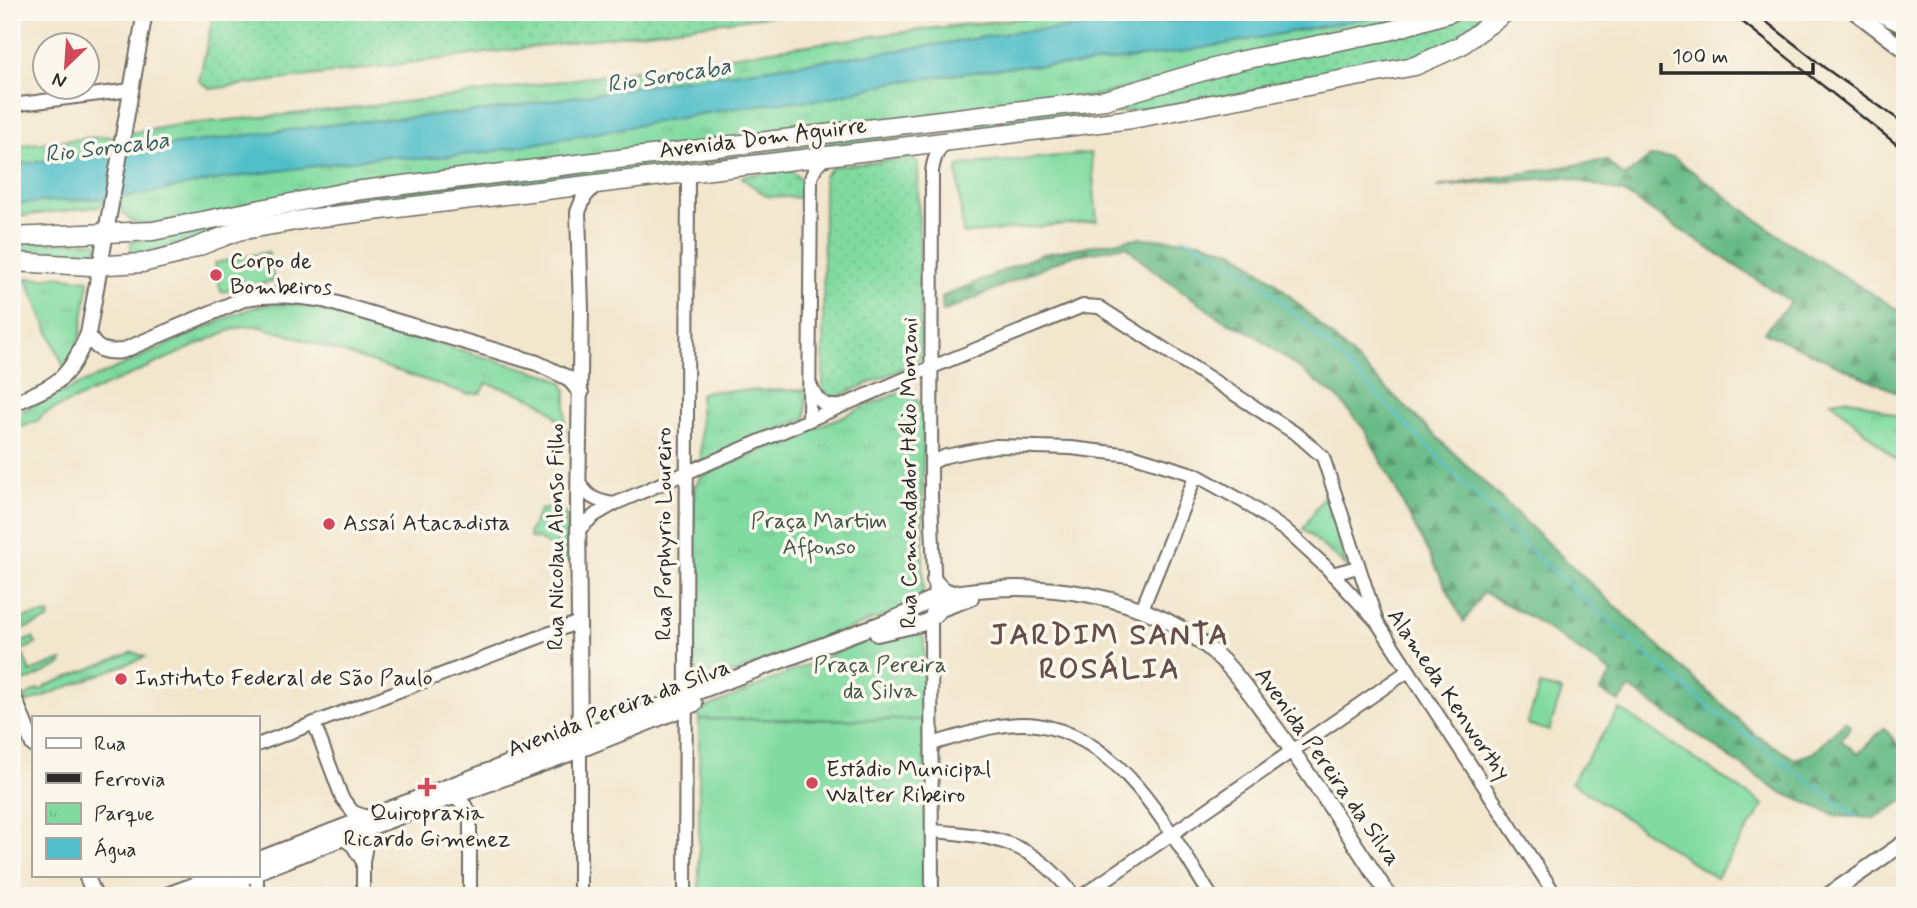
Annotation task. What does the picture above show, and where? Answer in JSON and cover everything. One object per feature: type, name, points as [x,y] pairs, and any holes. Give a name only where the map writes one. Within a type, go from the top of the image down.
[{"type":"highway","name":"Avenida Dom Aguirre","points":[[12,237],[107,228],[153,231],[346,192],[1105,100],[1238,61],[1389,31],[1452,12]]},
{"type":"highway","name":"Avenida Dom Aguirre","points":[[12,262],[100,266],[142,263],[176,255],[238,231],[307,219],[688,172],[714,172],[1132,119],[1415,66],[1460,46],[1506,12]]},
{"type":"highway","points":[[688,172],[694,161],[783,139]]},
{"type":"main road","points":[[12,404],[51,386],[63,377],[73,366],[88,334],[145,12]]},
{"type":"main road","points":[[1855,12],[1905,50]]},
{"type":"main road","points":[[1875,12],[1905,27]]},
{"type":"main road","name":"Rua Nicolau Alonso Filho","points":[[580,743],[578,480],[581,393],[578,212],[584,197],[596,183]]},
{"type":"main road","points":[[88,334],[92,344],[99,349],[122,351],[246,298],[268,294],[284,295],[324,300],[537,363],[560,373],[581,393]]},
{"type":"main road","points":[[934,580],[942,589],[957,594]]},
{"type":"main road","name":"Avenida Pereira da Silva","points":[[259,859],[344,832],[580,743],[885,622],[934,597],[996,590],[1040,589],[1080,592],[1142,610],[1187,632],[1223,660],[1292,750],[1389,896]]},
{"type":"main road","name":"Avenida Pereira da Silva","points":[[368,823],[452,797],[580,743],[601,728],[685,702],[852,640],[920,624],[942,609],[996,590]]},
{"type":"main road","points":[[12,692],[32,742]]},
{"type":"main road","points":[[580,713],[586,720],[601,728]]},
{"type":"main road","name":"Avenida Pereira da Silva","points":[[259,873],[344,832]]},
{"type":"main road","points":[[1827,896],[1905,842]]},
{"type":"main road","points":[[86,876],[94,896]]},
{"type":"main road","points":[[164,896],[227,878]]},
{"type":"main road","points":[[196,896],[227,878]]},
{"type":"street","points":[[12,105],[131,90]]},
{"type":"street","name":"Rua Comendador Hélio Monzoni","points":[[932,896],[932,171],[934,158],[943,144],[949,141]]},
{"type":"street","points":[[809,419],[811,179],[816,166],[827,158]]},
{"type":"street","points":[[791,162],[798,165],[811,179]]},
{"type":"street","name":"Rua Porphyrio Loureiro","points":[[685,896],[688,172]]},
{"type":"street","points":[[578,530],[595,515],[614,504],[809,419],[1083,306],[1099,307],[1297,435],[1323,457],[1377,622]]},
{"type":"street","points":[[904,379],[920,384],[930,404]]},
{"type":"street","points":[[809,382],[815,397],[821,403],[830,407],[843,405]]},
{"type":"street","name":"Alameda Kenworthy","points":[[931,463],[946,456],[996,446],[1071,448],[1131,455],[1196,475],[1246,503],[1289,533],[1377,622],[1556,896]]},
{"type":"street","points":[[1142,610],[1196,475]]},
{"type":"street","points":[[578,480],[593,499],[614,504]]},
{"type":"street","points":[[578,504],[589,507],[614,504]]},
{"type":"street","points":[[1332,574],[1358,566]]},
{"type":"street","points":[[259,744],[579,622]]},
{"type":"street","points":[[1082,896],[1408,671]]},
{"type":"street","points":[[314,723],[342,797],[353,812],[368,823],[363,863],[363,896]]},
{"type":"street","points":[[932,744],[995,727],[1034,724],[1063,731],[1100,750],[1135,784],[1211,896]]},
{"type":"street","name":"Rua Nicolau Alonso Filho","points":[[580,743],[580,896]]},
{"type":"street","points":[[342,797],[344,832],[363,863]]},
{"type":"street","points":[[452,797],[464,804],[470,812],[470,896]]},
{"type":"street","points":[[932,831],[993,838],[1024,849],[1056,872],[1074,896]]},
{"type":"street","points":[[257,876],[257,896]]},
{"type":"street","points":[[227,878],[242,885],[250,896]]},
{"type":"green space","points":[[214,12],[800,12],[211,89],[199,81]]},
{"type":"green space","points":[[1096,12],[1437,12],[1092,96],[152,224],[135,224],[123,213],[121,206],[103,202],[99,207],[12,217],[12,146],[108,136],[112,138],[178,125],[440,98],[863,37]]},
{"type":"green space","points":[[1469,12],[1498,12],[1461,37],[1407,60],[1196,103],[698,163],[1239,66],[1439,23]]},
{"type":"green space","points":[[1091,153],[1097,221],[963,234],[957,170],[961,165]]},
{"type":"green space","points":[[693,157],[684,167],[191,242],[131,256],[131,241],[359,196]]},
{"type":"green space","points":[[1650,157],[1673,157],[1785,240],[1905,314],[1905,396],[1764,332],[1791,302],[1624,193],[1565,177],[1436,187],[1606,160],[1624,177]]},
{"type":"green space","points":[[909,158],[918,162],[921,358],[912,365],[834,398],[823,390],[824,176],[832,167]]},
{"type":"green space","points":[[791,170],[803,182],[804,198],[766,196],[742,178],[743,176]]},
{"type":"green space","points":[[1137,238],[1201,241],[1235,252],[1272,279],[1579,573],[1754,734],[1795,759],[1813,753],[1845,721],[1851,726],[1841,740],[1858,754],[1884,728],[1901,748],[1905,745],[1905,800],[1874,818],[1838,816],[1778,791],[1630,688],[1619,702],[1600,691],[1612,673],[1530,617],[1483,592],[1464,622],[1365,430],[1338,398],[1252,333],[1221,319],[1144,263],[1127,246],[1070,256],[943,312],[942,297],[1042,254]]},
{"type":"green space","points":[[12,242],[98,244],[97,250],[91,252],[90,259],[12,255]]},
{"type":"green space","points":[[268,252],[274,281],[221,292],[215,263]]},
{"type":"green space","points":[[54,276],[89,280],[80,339],[65,370],[26,278]]},
{"type":"green space","points":[[281,303],[310,307],[551,376],[562,382],[566,390],[565,433],[561,434],[558,422],[544,405],[522,394],[487,383],[481,393],[467,394],[256,326],[228,331],[45,413],[37,421],[12,431],[12,415],[229,317],[255,307]]},
{"type":"green space","points":[[806,390],[806,418],[701,464],[700,394],[707,391]]},
{"type":"green space","name":"Praça Martim Affonso","points":[[902,391],[917,398],[923,414],[922,595],[913,605],[707,681],[700,676],[694,665],[694,495],[700,477]]},
{"type":"green space","points":[[1844,399],[1861,402],[1905,419],[1905,468],[1831,401]]},
{"type":"green space","points":[[1326,493],[1346,566],[1303,529]]},
{"type":"green space","points":[[551,508],[566,514],[568,562],[561,565],[556,563],[554,548],[538,539],[530,538],[529,533],[540,510]]},
{"type":"green space","points":[[48,614],[48,620],[12,633],[12,619]]},
{"type":"green space","name":"Praça Pereira da Silva","points":[[912,628],[924,638],[924,720],[699,719],[699,711],[854,645]]},
{"type":"green space","points":[[33,638],[36,644],[21,650],[30,672],[62,660],[62,664],[20,684],[12,665],[12,645]]},
{"type":"green space","points":[[133,652],[145,657],[26,703],[26,696],[38,689],[39,691],[45,686]]},
{"type":"green space","points":[[1540,685],[1562,691],[1549,731],[1527,724]]},
{"type":"green space","points":[[1620,709],[1764,805],[1716,878],[1571,782]]},
{"type":"green space","name":"Estádio Municipal Walter Ribeiro","points":[[699,719],[924,720],[927,896],[699,896]]},
{"type":"water","points":[[1248,12],[1401,12],[1181,52],[1080,65],[1020,66],[895,82],[821,100],[729,109],[484,153],[418,159],[388,156],[221,179],[132,196],[12,204],[12,165],[344,123],[485,111],[1015,32],[1189,20]]},
{"type":"waterway","points":[[1138,33],[1143,12]]},
{"type":"waterway","points":[[1184,238],[1205,247],[1261,282],[1329,346],[1523,544],[1632,642],[1709,707],[1857,817]]},
{"type":"railway","points":[[1730,12],[1905,151]]},
{"type":"railway","points":[[1754,12],[1825,68],[1905,124]]},
{"type":"place","name":"Corpo de Bombeiros","points":[[216,275]]},
{"type":"place","name":"Assaí Atacadista","points":[[329,524]]},
{"type":"place","name":"Instituto Federal de São Paulo","points":[[121,679]]},
{"type":"place","name":"Estádio Municipal Walter Ribeiro","points":[[812,783]]},
{"type":"place","name":"Quiropraxia Ricardo Gimenez","points":[[427,787]]},
{"type":"district","name":"JARDIM SANTA ROSÁLIA","points":[[1110,652]]},
{"type":"water label","name":"Rio Sorocaba","points":[[669,76]]},
{"type":"water label","name":"Rio Sorocaba","points":[[107,148]]}]
